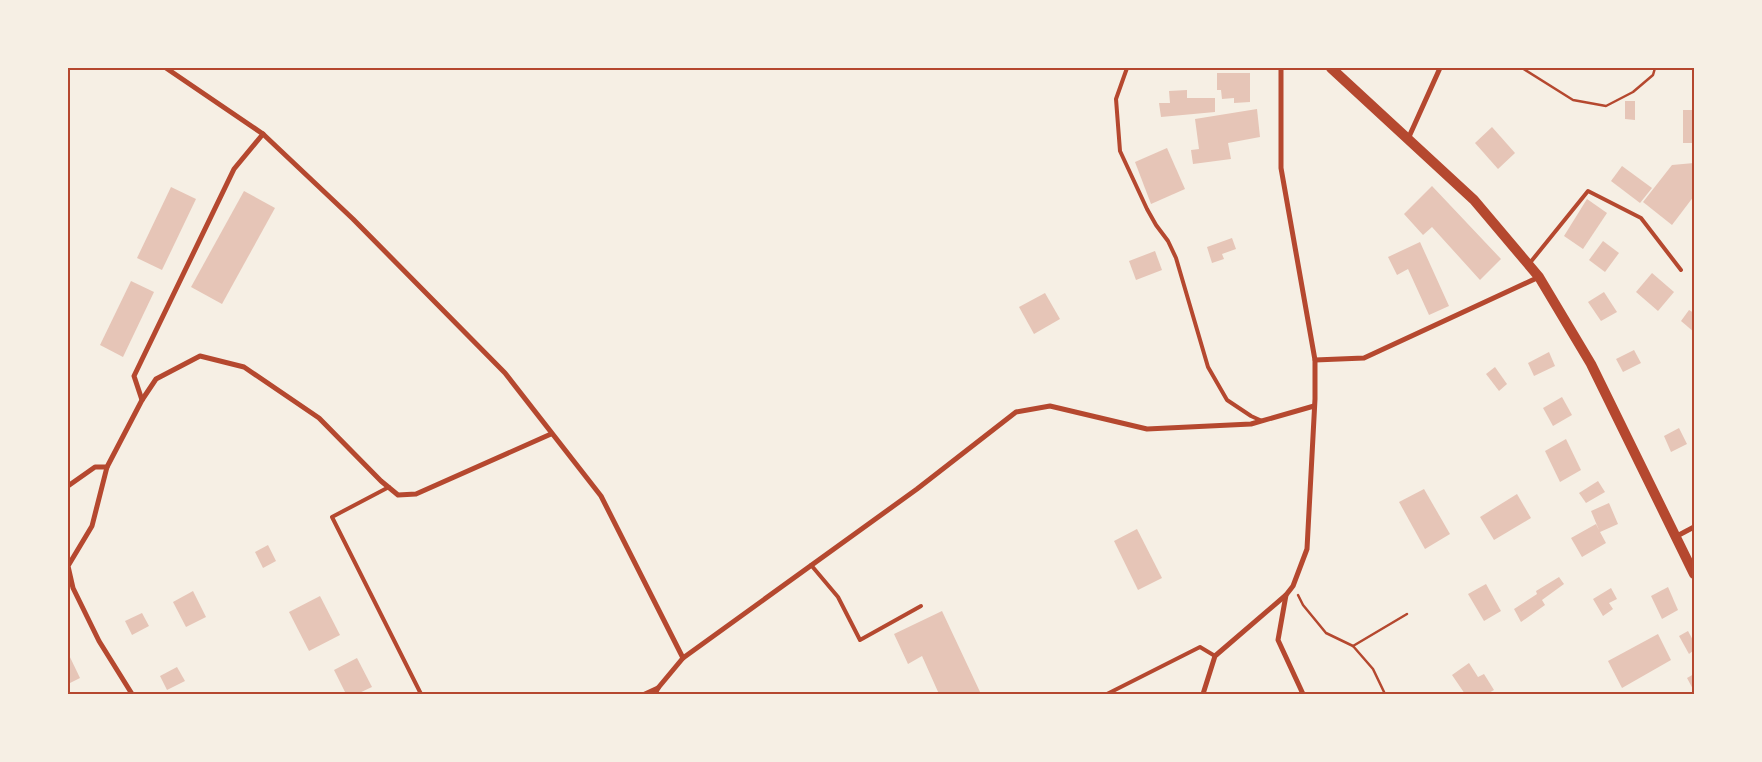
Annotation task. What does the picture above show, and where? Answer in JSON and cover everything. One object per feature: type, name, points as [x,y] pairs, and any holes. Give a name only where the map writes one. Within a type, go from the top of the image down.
[{"type":"main road","points":[[1331,68],[1474,200],[1539,278],[1591,364],[1694,574]]},
{"type":"street","points":[[166,68],[264,134],[353,219],[505,373],[601,496],[683,658]]},
{"type":"street","points":[[1203,694],[1215,656],[1286,595],[1293,586],[1307,549],[1315,360],[1281,168],[1280,68]]},
{"type":"street","points":[[1408,138],[1440,68]]},
{"type":"street","points":[[142,400],[134,376],[234,169],[264,134]]},
{"type":"street","points":[[1315,360],[1364,358],[1539,278]]},
{"type":"street","points":[[132,694],[99,642],[74,588],[68,566],[92,526],[107,467],[142,400],[156,379],[200,356],[244,367],[319,418],[398,495],[416,494],[551,434]]},
{"type":"street","points":[[655,694],[683,658],[917,489],[1016,412],[1050,406],[1147,429],[1251,424],[1314,406]]},
{"type":"street","points":[[68,486],[94,467],[107,467]]},
{"type":"street","points":[[1677,536],[1694,527]]},
{"type":"street","points":[[1286,595],[1278,640],[1303,694]]},
{"type":"street","points":[[645,694],[658,688]]},
{"type":"lane","points":[[1127,68],[1116,100],[1120,151],[1146,209],[1168,241],[1176,258],[1208,367],[1227,400],[1251,416],[1263,421]]},
{"type":"lane","points":[[1528,264],[1588,191],[1641,218],[1681,270]]},
{"type":"lane","points":[[389,487],[332,517],[421,694]]},
{"type":"lane","points":[[811,565],[838,597],[860,640],[921,606]]},
{"type":"lane","points":[[1107,694],[1200,647],[1215,656]]},
{"type":"path","points":[[1522,68],[1573,100],[1606,106],[1633,92],[1653,75],[1655,68]]},
{"type":"path","points":[[1293,586],[1302,605],[1326,633],[1353,646],[1372,669],[1385,694]]},
{"type":"path","points":[[1353,646],[1406,614]]},
{"type":"building","points":[[1217,73],[1250,73],[1250,102],[1234,103],[1234,98],[1222,99],[1221,90],[1217,90]]},
{"type":"building","points":[[1187,90],[1187,98],[1215,98],[1215,112],[1161,117],[1159,103],[1170,103],[1169,91]]},
{"type":"building","points":[[1625,101],[1635,101],[1635,120],[1625,119]]},
{"type":"building","points":[[1257,109],[1260,137],[1228,143],[1231,159],[1193,164],[1191,150],[1199,149],[1195,119]]},
{"type":"building","points":[[1683,110],[1694,110],[1694,143],[1683,143]]},
{"type":"building","points":[[1492,127],[1515,153],[1498,169],[1475,143]]},
{"type":"building","points":[[1167,148],[1185,189],[1151,204],[1135,162]]},
{"type":"building","points":[[1694,163],[1694,196],[1672,225],[1643,202],[1672,165]]},
{"type":"building","points":[[1622,166],[1652,188],[1640,203],[1611,181]]},
{"type":"building","points":[[1432,186],[1501,259],[1480,280],[1432,227],[1423,235],[1404,214]]},
{"type":"building","points":[[171,187],[196,199],[162,270],[137,258]]},
{"type":"building","points":[[244,191],[275,208],[222,304],[191,287]]},
{"type":"building","points":[[1587,199],[1607,213],[1583,249],[1564,236]]},
{"type":"building","points":[[1232,238],[1236,249],[1222,254],[1224,259],[1212,263],[1207,247]]},
{"type":"building","points":[[1603,241],[1619,253],[1605,272],[1589,260]]},
{"type":"building","points":[[1420,242],[1449,306],[1429,315],[1408,269],[1397,275],[1388,257]]},
{"type":"building","points":[[1155,251],[1162,270],[1136,280],[1129,261]]},
{"type":"building","points":[[1652,273],[1674,292],[1658,311],[1636,292]]},
{"type":"building","points":[[131,281],[154,292],[123,357],[100,345]]},
{"type":"building","points":[[1604,292],[1617,312],[1601,321],[1588,302]]},
{"type":"building","points":[[1045,293],[1060,319],[1034,334],[1019,307]]},
{"type":"building","points":[[1689,310],[1694,313],[1694,332],[1681,321]]},
{"type":"building","points":[[1634,350],[1641,363],[1623,372],[1616,359]]},
{"type":"building","points":[[1549,352],[1555,366],[1534,376],[1528,363]]},
{"type":"building","points":[[1495,367],[1507,384],[1499,391],[1486,374]]},
{"type":"building","points":[[1562,397],[1572,415],[1553,426],[1543,408]]},
{"type":"building","points":[[1679,428],[1687,444],[1671,452],[1664,436]]},
{"type":"building","points":[[1566,439],[1581,470],[1560,482],[1545,451]]},
{"type":"building","points":[[1598,481],[1605,492],[1586,503],[1579,493]]},
{"type":"building","points":[[1424,489],[1450,534],[1425,549],[1399,502]]},
{"type":"building","points":[[1517,494],[1531,518],[1494,540],[1480,517]]},
{"type":"building","points":[[1609,503],[1618,524],[1600,532],[1606,543],[1582,557],[1571,538],[1596,524],[1599,530],[1591,511]]},
{"type":"building","points":[[1137,529],[1162,578],[1138,590],[1114,541]]},
{"type":"building","points":[[268,545],[276,561],[263,568],[255,552]]},
{"type":"building","points":[[1559,577],[1564,584],[1542,600],[1545,605],[1521,622],[1514,609],[1537,594],[1536,591]]},
{"type":"building","points":[[1486,584],[1501,611],[1484,621],[1468,594]]},
{"type":"building","points":[[1668,587],[1678,610],[1662,619],[1651,596]]},
{"type":"building","points":[[1611,588],[1617,599],[1609,603],[1613,609],[1603,616],[1593,599]]},
{"type":"building","points":[[193,591],[206,617],[186,627],[173,602]]},
{"type":"building","points":[[320,596],[340,635],[309,651],[289,612]]},
{"type":"building","points":[[942,611],[981,694],[939,694],[922,656],[908,664],[894,634]]},
{"type":"building","points":[[142,613],[149,626],[132,635],[125,621]]},
{"type":"building","points":[[1688,631],[1694,642],[1694,650],[1689,654],[1679,636]]},
{"type":"building","points":[[1658,634],[1671,660],[1622,688],[1608,661]]},
{"type":"building","points":[[68,653],[80,678],[68,684]]},
{"type":"building","points":[[357,658],[372,687],[357,694],[346,694],[334,670]]},
{"type":"building","points":[[1469,663],[1478,677],[1484,674],[1494,690],[1487,694],[1465,694],[1452,675]]},
{"type":"building","points":[[177,667],[185,681],[167,690],[160,676]]},
{"type":"building","points":[[1694,674],[1694,691],[1687,678]]}]
